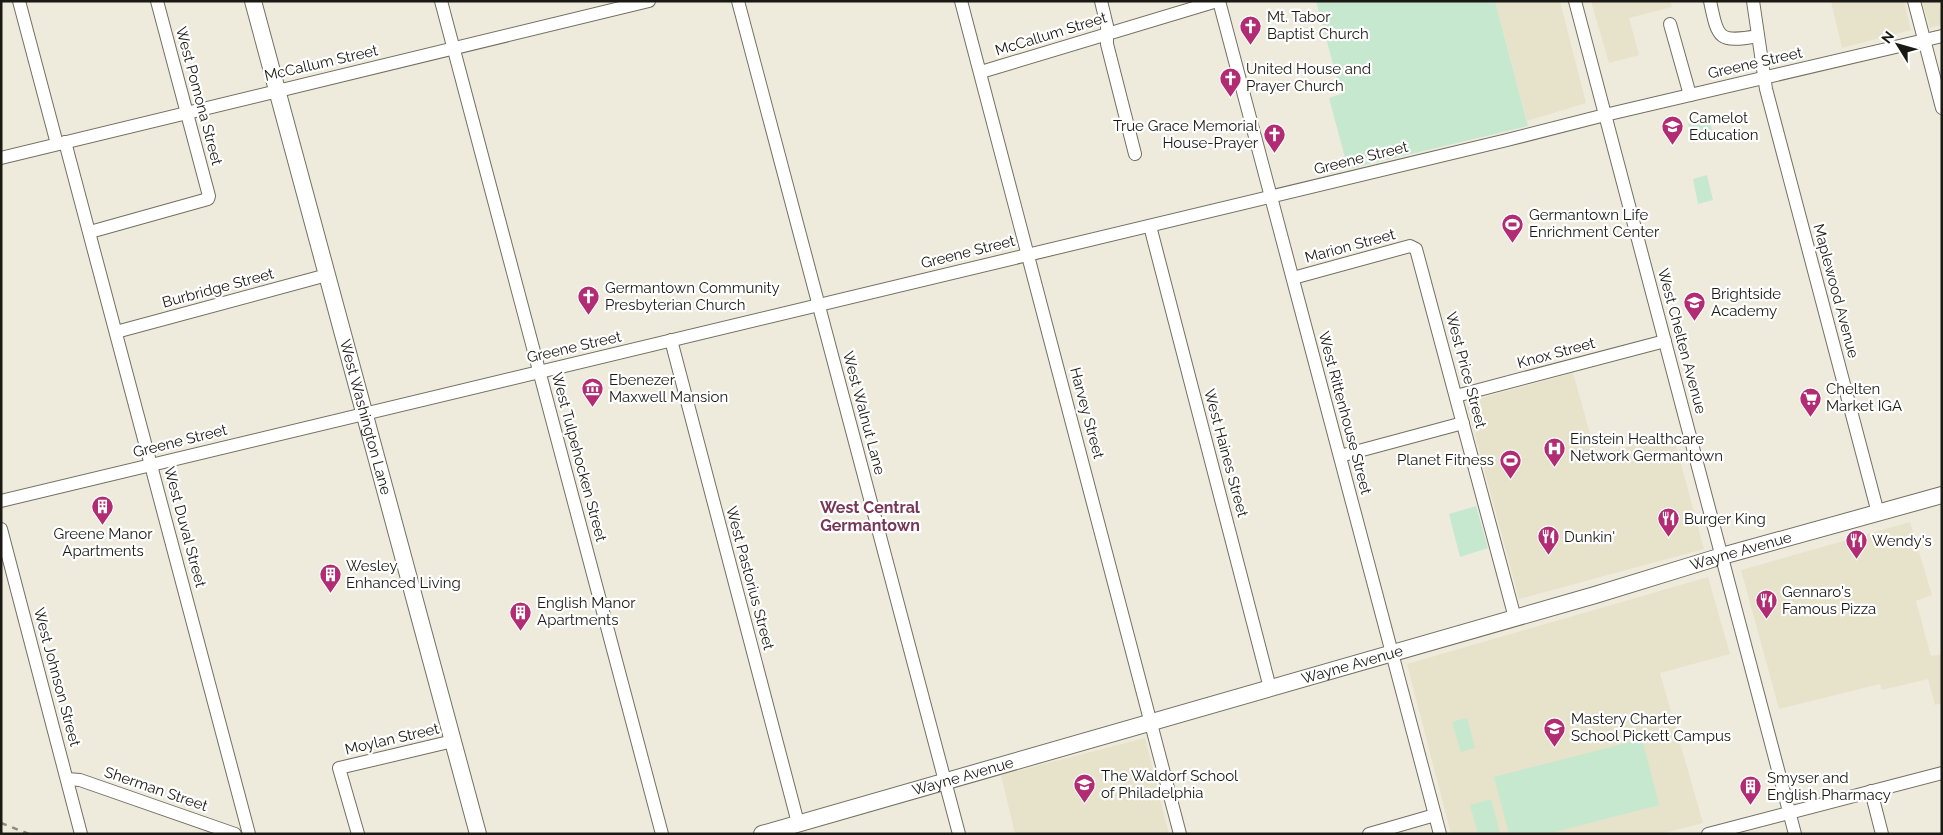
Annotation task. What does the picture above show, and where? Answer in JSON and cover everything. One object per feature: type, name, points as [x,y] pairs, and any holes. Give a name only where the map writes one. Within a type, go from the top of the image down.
[{"type":"main road","name":"West Washington Lane","points":[[253,1],[478,834]]},
{"type":"main road","name":"Wayne Avenue","points":[[762,834],[1515,618],[1722,556],[1942,495]]},
{"type":"street","name":"West Duval Street","points":[[19,1],[61,143],[90,232],[249,834]]},
{"type":"street","name":"West Pomona Street","points":[[90,232],[208,199],[209,196],[157,1]]},
{"type":"street","name":"West Tulpehocken Street","points":[[442,1],[662,834]]},
{"type":"street","name":"McCallum Street","points":[[1,158],[649,1]]},
{"type":"street","name":"West Walnut Lane","points":[[738,1],[959,834]]},
{"type":"street","name":"Harvey Street","points":[[961,1],[1180,834]]},
{"type":"street","points":[[1101,1],[1107,26],[1107,44],[1136,154]]},
{"type":"street","name":"McCallum Street","points":[[981,72],[1218,1]]},
{"type":"street","name":"West Rittenhouse Street","points":[[1218,1],[1440,834]]},
{"type":"street","name":"West Chelten Avenue","points":[[1575,1],[1795,834]]},
{"type":"street","points":[[1710,1],[1715,26],[1724,36],[1733,39],[1758,36]]},
{"type":"street","name":"Maplewood Avenue","points":[[1754,1],[1764,78],[1878,513]]},
{"type":"street","points":[[1914,1],[1942,108]]},
{"type":"street","points":[[1670,24],[1690,95]]},
{"type":"street","name":"Greene Street","points":[[1,501],[1515,138],[1605,114],[1942,36]]},
{"type":"street","name":"West Haines Street","points":[[1150,226],[1270,688]]},
{"type":"street","name":"Marion Street","points":[[1293,278],[1410,246],[1415,247]]},
{"type":"street","name":"West Price Street","points":[[1415,247],[1515,618]]},
{"type":"street","name":"Burbridge Street","points":[[116,332],[327,275]]},
{"type":"street","name":"West Pastorius Street","points":[[671,340],[798,823]]},
{"type":"street","name":"Knox Street","points":[[1456,396],[1665,340]]},
{"type":"street","points":[[1340,456],[1463,423]]},
{"type":"street","name":"West Johnson Street","points":[[1,529],[81,834]]},
{"type":"street","name":"Moylan Street","points":[[358,834],[339,768],[453,741]]},
{"type":"street","points":[[1708,834],[1942,773]]},
{"type":"street","name":"Sherman Street","points":[[67,779],[80,780],[235,834]]},
{"type":"street","points":[[1871,791],[1882,834]]},
{"type":"street","points":[[1369,834],[1435,815]]},
{"type":"shaded area","points":[[1495,1],[1560,1],[1586,103],[1527,121]]},
{"type":"shaded area","points":[[1591,1],[1670,1],[1672,7],[1629,18],[1639,55],[1609,63]]},
{"type":"shaded area","points":[[1831,1],[1904,1],[1911,30],[1842,48]]},
{"type":"shaded area","points":[[1922,1],[1942,1],[1942,25],[1930,28]]},
{"type":"shaded area","points":[[1573,373],[1596,455],[1673,434],[1704,549],[1519,599],[1466,402]]},
{"type":"shaded area","points":[[1910,522],[1932,595],[1916,601],[1931,656],[1942,654],[1942,703],[1935,705],[1928,679],[1882,690],[1880,684],[1779,709],[1741,570]]},
{"type":"shaded area","name":"Mastery Charter School Pickett Campus","points":[[1708,577],[1730,654],[1660,673],[1703,823],[1660,834],[1451,834],[1407,664]]},
{"type":"shaded area","name":"The Waldorf School of Philadelphia","points":[[1145,738],[1169,834],[1015,834],[1001,775]]},
{"type":"green space","points":[[1316,1],[1495,1],[1528,126],[1348,169],[1329,98],[1341,94]]},
{"type":"green space","points":[[1709,118],[1714,137],[1693,143],[1688,123]]},
{"type":"green space","points":[[1707,175],[1713,200],[1698,204],[1693,179]]},
{"type":"green space","points":[[1476,506],[1488,548],[1460,557],[1449,514]]},
{"type":"green space","points":[[1467,718],[1475,748],[1461,752],[1452,722]]},
{"type":"green space","points":[[1642,739],[1659,805],[1547,834],[1509,834],[1494,777]]},
{"type":"green space","points":[[1491,799],[1500,834],[1478,834],[1470,805]]},
{"type":"railway","points":[[1,823],[29,834]]},
{"type":"place","name":"Mt. Tabor Baptist Church","points":[[1251,45]]},
{"type":"place","name":"United House and Prayer Church","points":[[1230,97]]},
{"type":"place","name":"Camelot Education","points":[[1673,146]]},
{"type":"place","name":"True Grace Memorial House-Prayer","points":[[1274,154]]},
{"type":"place","name":"Germantown Life Enrichment Center","points":[[1513,243]]},
{"type":"place","name":"Germantown Community Presbyterian Church","points":[[589,316]]},
{"type":"place","name":"Brightside Academy","points":[[1695,322]]},
{"type":"place","name":"Ebenezer Maxwell Mansion","points":[[593,408]]},
{"type":"place","name":"Chelten Market IGA","points":[[1810,417]]},
{"type":"place","name":"Einstein Healthcare Network Germantown","points":[[1554,467]]},
{"type":"place","name":"Planet Fitness","points":[[1510,479]]},
{"type":"place","name":"Greene Manor Apartments","points":[[103,525]]},
{"type":"place","name":"Burger King","points":[[1668,538]]},
{"type":"place","name":"Dunkin'","points":[[1548,556]]},
{"type":"place","name":"Wendy's","points":[[1856,560]]},
{"type":"place","name":"Wesley Enhanced Living","points":[[330,594]]},
{"type":"place","name":"Gennaro's Famous Pizza","points":[[1766,620]]},
{"type":"place","name":"English Manor Apartments","points":[[521,631]]},
{"type":"place","name":"Mastery Charter School Pickett Campus","points":[[1555,747]]},
{"type":"place","name":"The Waldorf School of Philadelphia","points":[[1085,804]]},
{"type":"place","name":"Smyser and English Pharmacy","points":[[1751,806]]},
{"type":"district","name":"West Central Germantown","points":[[870,516]]}]
